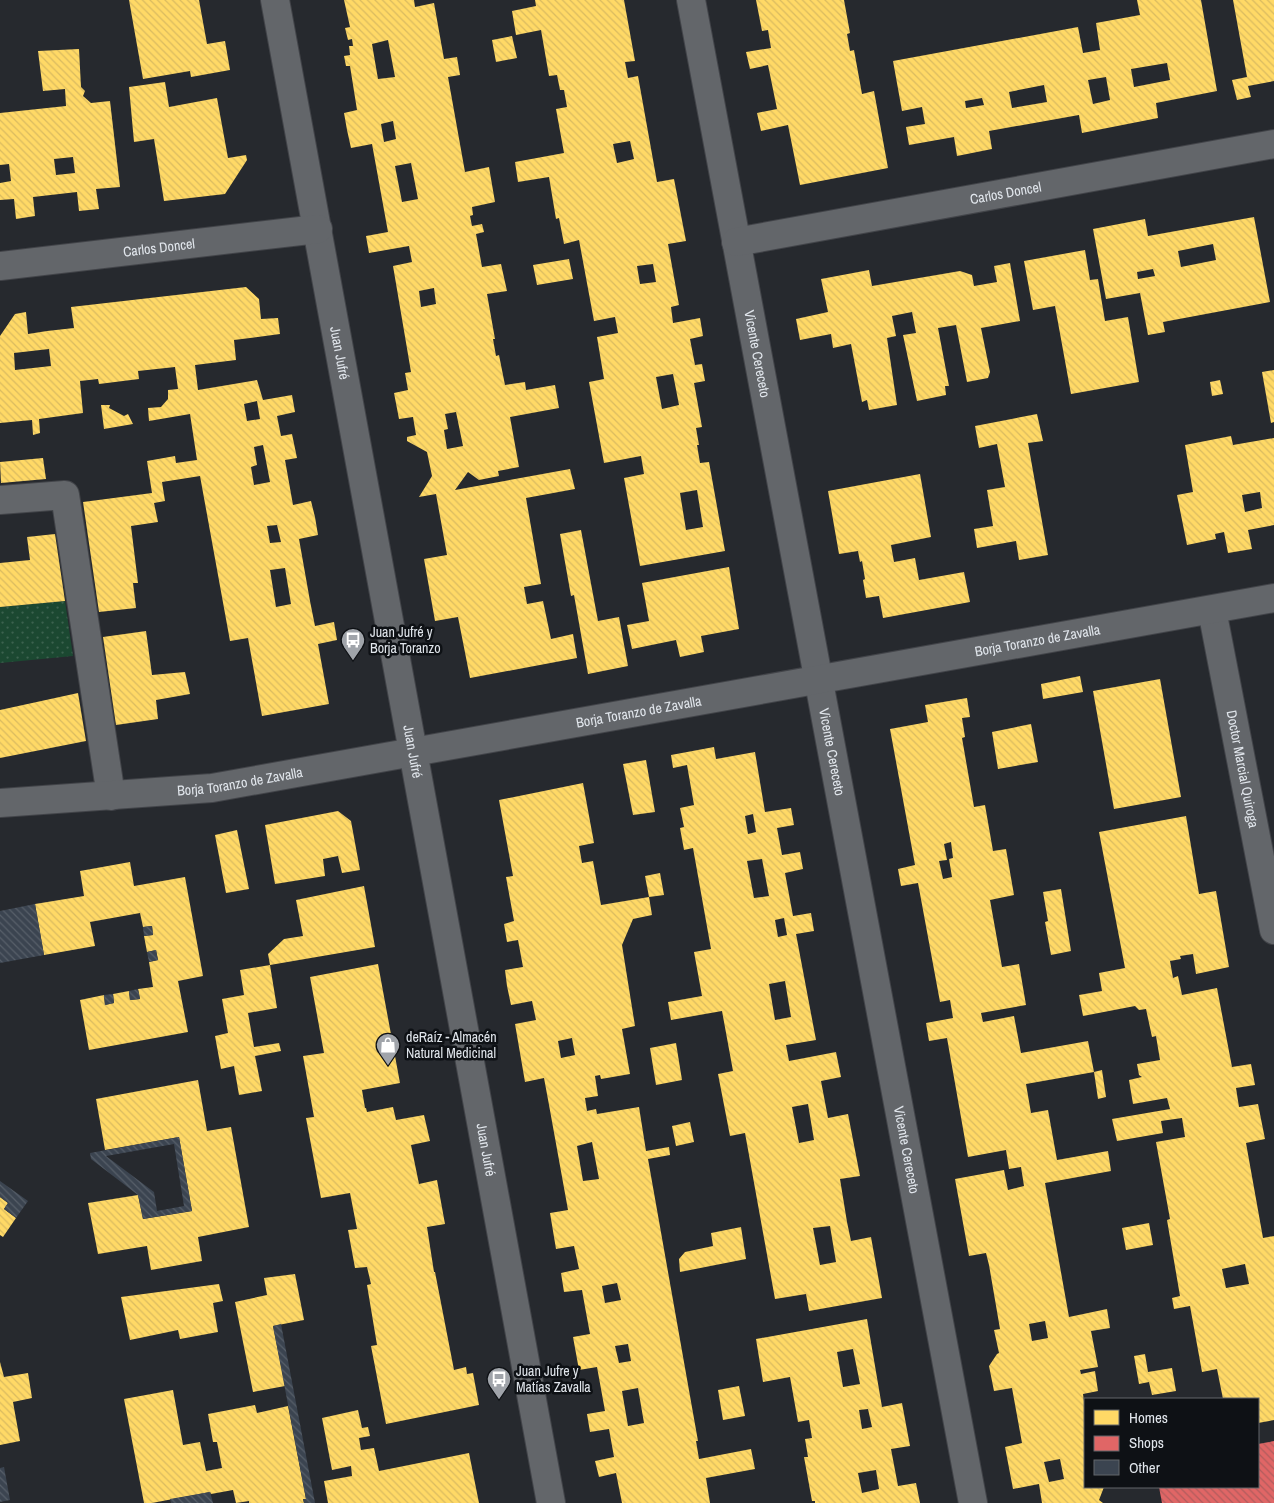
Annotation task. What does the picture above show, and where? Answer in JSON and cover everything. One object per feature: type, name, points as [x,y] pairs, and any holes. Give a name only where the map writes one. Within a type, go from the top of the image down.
[{"type":"street","name":"Juan Jufré","points":[[275,0],[551,1503]]},
{"type":"street","name":"Vicente Cereceto","points":[[691,0],[973,1503]]},
{"type":"street","name":"Carlos Doncel","points":[[736,242],[1274,144]]},
{"type":"street","name":"Carlos Doncel","points":[[0,266],[318,229]]},
{"type":"street","points":[[0,500],[65,495],[111,796]]},
{"type":"street","name":"Borja Toranzo de Zavalla","points":[[0,804],[212,788],[1274,598]]},
{"type":"street","name":"Doctor Marcial Quiroga","points":[[1212,610],[1274,930]]},
{"type":"green space","points":[[65,601],[73,656],[0,663],[0,607]]},
{"type":"building: Homes","points":[[129,0],[199,0],[207,44],[225,41],[230,70],[191,77],[190,71],[143,79]]},
{"type":"building: Homes","points":[[344,0],[414,0],[415,7],[434,3],[444,59],[457,57],[460,75],[448,77],[465,172],[489,167],[495,202],[472,207],[473,215],[470,216],[472,226],[482,224],[484,232],[476,234],[482,267],[501,264],[507,291],[487,294],[496,356],[499,355],[505,385],[525,382],[526,390],[555,385],[559,408],[510,417],[519,467],[498,471],[499,476],[479,480],[468,472],[455,490],[570,469],[575,489],[526,498],[541,584],[524,587],[527,604],[543,601],[551,639],[573,634],[577,658],[470,678],[458,617],[435,621],[424,559],[447,555],[436,494],[419,497],[432,476],[427,452],[407,441],[407,437],[416,435],[413,417],[399,419],[394,393],[408,390],[405,373],[411,372],[393,266],[412,262],[409,246],[369,253],[366,236],[388,232],[372,144],[351,148],[347,130],[344,113],[357,110],[350,66],[346,66],[344,56],[350,55],[349,46],[353,46],[352,39],[348,40],[345,28],[350,27]],"holes":[[[388,40],[395,77],[378,79],[372,44]],[[393,121],[396,139],[384,142],[381,124]],[[411,163],[418,199],[402,202],[395,166]],[[434,288],[436,304],[421,307],[419,291]],[[456,412],[463,446],[447,449],[444,430],[448,429],[445,414]]]},
{"type":"building: Homes","points":[[535,0],[624,0],[635,61],[625,62],[628,78],[638,76],[657,182],[674,179],[686,241],[668,244],[679,305],[671,307],[673,323],[700,318],[703,336],[690,339],[695,365],[702,364],[705,381],[694,383],[702,427],[696,428],[699,445],[697,445],[700,463],[709,462],[725,551],[640,566],[624,478],[644,474],[641,456],[604,463],[589,382],[604,379],[597,337],[618,333],[615,317],[594,321],[579,240],[564,244],[559,218],[556,219],[549,177],[518,182],[515,162],[564,153],[556,109],[567,107],[564,90],[560,90],[557,75],[549,76],[541,30],[516,35],[512,11],[536,6]],"holes":[[[630,141],[634,159],[617,163],[613,144]],[[653,264],[656,282],[640,284],[637,266]],[[673,374],[679,405],[662,409],[656,377]],[[697,490],[703,527],[686,530],[680,493]]]},
{"type":"building: Homes","points":[[756,0],[844,0],[850,33],[847,34],[850,51],[854,50],[862,94],[874,91],[888,168],[800,185],[788,125],[761,131],[757,113],[777,109],[768,65],[750,69],[746,52],[771,48],[768,30],[762,31]]},
{"type":"building: Homes","points":[[1137,0],[1201,0],[1217,91],[1156,103],[1158,118],[1082,133],[1079,115],[989,131],[992,149],[957,156],[954,137],[909,145],[906,127],[925,124],[922,107],[902,111],[893,61],[1078,27],[1083,53],[1100,50],[1096,23],[1140,15]],"holes":[[[1167,63],[1170,80],[1134,87],[1131,69]],[[1106,77],[1110,100],[1093,104],[1088,80]],[[1044,85],[1047,102],[1012,108],[1009,92]],[[982,98],[984,105],[966,108],[965,101]]]},
{"type":"building: Homes","points":[[1233,0],[1274,0],[1274,81],[1248,86],[1251,97],[1237,100],[1232,80],[1247,77]]},
{"type":"building: Homes","points":[[512,36],[517,58],[496,62],[492,40]]},
{"type":"building: Homes","points":[[79,49],[81,87],[85,91],[83,96],[91,103],[110,101],[120,187],[96,189],[99,209],[79,211],[77,192],[33,197],[35,216],[16,219],[14,199],[0,200],[0,183],[11,181],[9,164],[0,165],[0,113],[66,106],[65,89],[43,91],[38,51]],"holes":[[[73,157],[75,173],[56,175],[54,159]]]},
{"type":"building: Homes","points":[[165,82],[169,107],[217,98],[228,158],[246,155],[247,160],[225,194],[164,201],[154,139],[134,142],[129,87]]},
{"type":"building: Homes","points":[[1254,217],[1270,302],[1163,322],[1165,332],[1148,335],[1140,293],[1106,299],[1093,229],[1145,219],[1148,236]],"holes":[[[1213,244],[1216,260],[1181,267],[1178,251]],[[1153,269],[1155,276],[1138,279],[1137,272]]]},
{"type":"building: Homes","points":[[1085,250],[1090,280],[1098,279],[1105,321],[1128,317],[1139,382],[1071,394],[1055,306],[1033,310],[1024,261]]},
{"type":"building: Homes","points":[[569,259],[573,279],[537,285],[533,265]]},
{"type":"building: Homes","points":[[1010,263],[1020,321],[981,328],[990,372],[988,378],[967,382],[956,325],[938,328],[949,386],[945,386],[946,395],[917,401],[903,335],[916,333],[912,312],[892,316],[896,336],[887,338],[897,405],[869,410],[867,400],[862,402],[851,344],[833,348],[831,334],[800,340],[796,319],[828,312],[821,279],[869,270],[872,286],[960,271],[972,275],[974,286],[997,282],[994,266]]},
{"type":"building: Homes","points":[[246,287],[259,299],[261,319],[278,318],[280,334],[234,340],[236,360],[195,365],[198,390],[257,380],[263,400],[292,395],[295,412],[277,416],[281,436],[292,434],[297,458],[285,460],[293,505],[311,501],[315,517],[318,535],[299,539],[315,626],[334,622],[337,640],[318,644],[329,704],[262,716],[248,638],[230,641],[200,476],[162,482],[165,501],[154,503],[158,522],[131,526],[138,583],[133,583],[136,608],[99,612],[83,502],[152,493],[147,461],[175,456],[176,463],[197,460],[190,414],[149,421],[148,408],[161,407],[168,399],[168,390],[178,389],[175,367],[138,371],[139,379],[99,384],[98,379],[80,381],[83,413],[39,419],[40,433],[33,435],[32,420],[0,423],[0,336],[15,314],[26,312],[28,334],[74,328],[71,307]],"holes":[[[49,349],[51,366],[15,370],[14,353]],[[257,401],[260,419],[247,421],[244,404]],[[263,445],[270,482],[254,485],[251,467],[257,465],[254,447]],[[277,525],[281,542],[270,543],[267,526]],[[285,568],[291,604],[276,607],[270,570]]]},
{"type":"building: Homes","points":[[1274,370],[1274,422],[1271,423],[1262,372]]},
{"type":"building: Homes","points":[[1220,380],[1223,394],[1212,396],[1210,382]]},
{"type":"building: Homes","points":[[101,405],[110,405],[109,408],[124,416],[128,414],[133,424],[104,429]]},
{"type":"building: Homes","points":[[1037,414],[1043,441],[1028,443],[1048,555],[1019,560],[1016,541],[977,548],[974,529],[993,526],[987,490],[1005,487],[997,444],[979,448],[975,426]]},
{"type":"building: Homes","points":[[1231,436],[1233,445],[1274,438],[1274,525],[1248,530],[1252,549],[1228,553],[1224,532],[1215,534],[1216,539],[1187,545],[1177,495],[1193,492],[1185,445]],"holes":[[[1260,492],[1262,508],[1245,512],[1242,495]]]},
{"type":"building: Homes","points":[[43,458],[46,479],[1,483],[0,462]]},
{"type":"building: Homes","points":[[920,474],[931,537],[891,545],[894,562],[915,558],[919,580],[964,572],[970,602],[883,618],[879,596],[866,598],[862,561],[860,562],[858,551],[839,554],[828,491]]},
{"type":"building: Homes","points":[[581,530],[598,621],[619,617],[628,666],[588,674],[574,595],[571,596],[560,534]]},
{"type":"building: Homes","points":[[55,534],[65,601],[0,607],[0,563],[30,560],[27,537]]},
{"type":"building: Homes","points":[[729,567],[739,629],[701,636],[704,652],[680,657],[676,640],[632,649],[627,625],[649,621],[642,583]]},
{"type":"building: Homes","points":[[146,631],[152,675],[185,672],[190,694],[156,700],[158,719],[116,725],[103,637]]},
{"type":"building: Homes","points":[[1080,676],[1083,692],[1043,699],[1041,684]]},
{"type":"building: Homes","points":[[1160,679],[1181,797],[1114,809],[1093,691]]},
{"type":"building: Homes","points":[[78,693],[86,741],[0,758],[0,710]]},
{"type":"building: Homes","points":[[967,698],[970,717],[962,718],[965,737],[962,738],[974,807],[985,805],[993,851],[1006,849],[1014,895],[990,900],[1002,967],[1019,964],[1026,1005],[981,1013],[983,1022],[1014,1016],[1021,1053],[1088,1041],[1094,1072],[1026,1084],[1031,1113],[1048,1110],[1057,1160],[1108,1151],[1111,1171],[1045,1183],[1069,1317],[1107,1309],[1110,1328],[1091,1331],[1098,1367],[1080,1370],[1081,1374],[1095,1371],[1098,1391],[1083,1394],[1084,1488],[1104,1488],[1099,1500],[1103,1503],[1042,1503],[1039,1484],[1013,1489],[1005,1447],[1022,1443],[1012,1388],[994,1391],[989,1366],[999,1353],[994,1330],[1000,1329],[989,1265],[986,1253],[969,1256],[955,1179],[1004,1170],[1008,1190],[1024,1186],[1021,1167],[1009,1169],[1006,1150],[968,1157],[947,1038],[929,1041],[926,1023],[953,1018],[950,1000],[940,1002],[918,883],[901,886],[898,869],[915,865],[890,729],[928,722],[925,705]],"holes":[[[951,842],[953,858],[949,859],[952,877],[943,879],[939,861],[947,860],[944,844]],[[1045,1321],[1048,1338],[1032,1341],[1029,1324]],[[1060,1459],[1064,1479],[1049,1482],[1044,1462]]]},
{"type":"building: Homes","points":[[1031,724],[1038,762],[998,769],[992,732]]},
{"type":"building: Homes","points":[[714,747],[716,759],[755,752],[765,812],[791,808],[794,825],[777,828],[782,855],[800,852],[803,869],[785,873],[793,916],[811,913],[814,931],[796,934],[816,1040],[786,1045],[789,1061],[836,1052],[841,1077],[821,1081],[828,1118],[848,1114],[860,1176],[840,1179],[847,1222],[851,1241],[871,1237],[882,1298],[809,1311],[806,1294],[775,1299],[745,1133],[730,1136],[718,1074],[733,1071],[722,1011],[671,1020],[668,1002],[702,996],[694,952],[711,949],[693,848],[684,850],[680,828],[684,827],[680,808],[694,805],[687,765],[673,768],[671,755]],"holes":[[[753,814],[756,832],[748,834],[745,816]],[[762,859],[769,896],[754,898],[747,861]],[[784,918],[787,935],[778,937],[775,920]],[[785,981],[791,1017],[775,1020],[769,984]],[[808,1104],[814,1140],[799,1143],[792,1107]],[[830,1226],[836,1262],[820,1265],[813,1228]]]},
{"type":"building: Homes","points":[[646,760],[655,812],[633,815],[623,764]]},
{"type":"building: Homes","points":[[583,783],[594,843],[579,846],[582,863],[593,861],[601,905],[649,897],[652,915],[633,919],[622,945],[635,1026],[622,1029],[630,1074],[601,1079],[600,1075],[595,1076],[598,1096],[585,1098],[587,1111],[596,1109],[597,1114],[639,1107],[646,1151],[669,1147],[670,1155],[648,1159],[698,1441],[696,1441],[699,1459],[751,1449],[755,1469],[706,1478],[710,1503],[622,1503],[616,1473],[599,1477],[595,1461],[614,1457],[609,1429],[590,1432],[587,1414],[605,1411],[597,1367],[579,1370],[573,1337],[590,1334],[582,1290],[564,1292],[561,1273],[579,1269],[574,1246],[556,1249],[550,1213],[568,1210],[544,1078],[525,1082],[515,1024],[536,1020],[532,1001],[511,1005],[507,986],[505,970],[523,967],[518,940],[507,942],[504,924],[514,921],[506,877],[513,876],[499,800]],"holes":[[[572,1038],[575,1055],[561,1058],[558,1041]],[[592,1142],[599,1179],[583,1181],[577,1146]],[[617,1283],[621,1300],[605,1303],[602,1286]],[[628,1344],[631,1361],[619,1363],[615,1346]],[[638,1388],[644,1423],[628,1426],[622,1391]]]},
{"type":"building: Homes","points":[[338,811],[351,821],[360,870],[342,873],[338,856],[323,859],[325,876],[275,884],[265,825]]},
{"type":"building: Homes","points":[[1186,816],[1199,894],[1216,891],[1229,967],[1196,974],[1193,954],[1180,956],[1181,959],[1170,961],[1173,978],[1178,976],[1182,995],[1217,988],[1232,1067],[1251,1064],[1255,1085],[1236,1088],[1239,1107],[1258,1104],[1265,1139],[1246,1143],[1263,1238],[1274,1236],[1274,1420],[1259,1423],[1259,1398],[1223,1398],[1217,1369],[1202,1372],[1190,1306],[1174,1309],[1172,1298],[1180,1296],[1167,1220],[1170,1219],[1156,1142],[1185,1137],[1182,1118],[1161,1121],[1163,1133],[1117,1141],[1112,1119],[1170,1109],[1167,1098],[1133,1104],[1129,1080],[1142,1077],[1139,1075],[1137,1064],[1160,1060],[1156,1036],[1152,1037],[1146,1009],[1139,1010],[1135,1006],[1083,1016],[1079,995],[1102,991],[1099,973],[1125,968],[1099,832]],"holes":[[[1245,1264],[1249,1284],[1226,1288],[1222,1269]]]},
{"type":"building: Homes","points":[[237,830],[249,889],[226,893],[215,835]]},
{"type":"building: Homes","points":[[130,862],[134,886],[185,877],[203,976],[178,981],[188,1032],[89,1050],[80,1000],[104,995],[105,1005],[114,1003],[113,994],[129,991],[130,1000],[140,999],[138,989],[153,987],[149,962],[158,960],[156,950],[147,952],[144,936],[153,935],[152,926],[143,927],[140,913],[90,922],[95,946],[44,955],[35,904],[84,896],[80,871]]},
{"type":"building: Homes","points":[[660,873],[664,895],[649,897],[645,876]]},
{"type":"building: Homes","points":[[364,886],[375,947],[270,965],[268,954],[284,939],[303,936],[296,900]]},
{"type":"building: Homes","points":[[1061,889],[1071,951],[1051,955],[1045,922],[1048,921],[1043,892]]},
{"type":"building: Homes","points":[[378,964],[400,1083],[362,1090],[365,1108],[367,1112],[393,1107],[396,1120],[424,1115],[430,1141],[411,1145],[419,1184],[437,1180],[445,1224],[427,1227],[434,1272],[454,1370],[466,1367],[467,1374],[473,1373],[479,1405],[386,1424],[371,1346],[377,1345],[367,1285],[371,1284],[367,1267],[355,1268],[348,1230],[357,1229],[350,1193],[321,1198],[306,1118],[314,1117],[303,1056],[324,1053],[310,977]]},
{"type":"building: Homes","points":[[270,965],[277,1008],[248,1013],[254,1047],[279,1043],[281,1051],[255,1056],[262,1091],[239,1095],[234,1066],[221,1069],[215,1036],[228,1033],[222,999],[244,995],[240,970]]},
{"type":"building: Homes","points":[[676,1043],[682,1080],[656,1085],[650,1048]]},
{"type":"building: Homes","points":[[1102,1070],[1106,1097],[1098,1099],[1094,1072]]},
{"type":"building: Homes","points":[[198,1080],[207,1131],[231,1127],[249,1227],[198,1237],[202,1261],[151,1270],[147,1246],[98,1254],[88,1203],[138,1195],[143,1219],[192,1211],[179,1137],[105,1150],[96,1099]]},
{"type":"building: Homes","points":[[690,1122],[694,1142],[676,1146],[672,1126]]},
{"type":"building: Homes","points":[[0,1197],[8,1203],[4,1209],[16,1218],[3,1237],[0,1235]]},
{"type":"building: Homes","points":[[1149,1223],[1153,1245],[1126,1250],[1122,1228]]},
{"type":"building: Homes","points":[[741,1227],[746,1259],[680,1272],[679,1259],[685,1252],[713,1246],[711,1233]]},
{"type":"building: Homes","points":[[295,1274],[304,1320],[273,1326],[285,1386],[253,1392],[235,1302],[267,1295],[264,1278]]},
{"type":"building: Homes","points":[[219,1284],[223,1301],[213,1303],[218,1332],[180,1339],[178,1330],[130,1340],[121,1297]]},
{"type":"building: Homes","points":[[867,1319],[882,1407],[902,1403],[910,1446],[891,1449],[898,1486],[916,1483],[920,1503],[815,1503],[815,1501],[812,1501],[804,1457],[808,1457],[805,1439],[812,1438],[809,1420],[798,1422],[790,1377],[763,1382],[756,1339]],"holes":[[[853,1349],[860,1384],[843,1387],[837,1352]],[[868,1409],[872,1427],[862,1429],[859,1410]],[[876,1470],[879,1489],[862,1493],[858,1473]]]},
{"type":"building: Homes","points":[[1145,1354],[1148,1372],[1172,1368],[1176,1391],[1152,1395],[1149,1382],[1139,1384],[1134,1356]]},
{"type":"building: Homes","points":[[0,1362],[4,1377],[28,1373],[32,1398],[13,1402],[20,1441],[0,1445]]},
{"type":"building: Homes","points":[[739,1386],[745,1416],[723,1420],[718,1390]]},
{"type":"building: Homes","points":[[173,1390],[183,1445],[200,1442],[206,1471],[222,1468],[217,1442],[213,1442],[208,1414],[255,1405],[257,1413],[288,1406],[306,1499],[303,1499],[304,1503],[249,1503],[249,1501],[236,1503],[233,1490],[144,1503],[124,1399]]},
{"type":"building: Homes","points":[[358,1410],[362,1428],[368,1427],[370,1436],[359,1438],[361,1450],[374,1448],[379,1471],[469,1453],[479,1503],[328,1503],[324,1481],[352,1476],[351,1466],[332,1470],[322,1418]]},
{"type":"building: Shops","points":[[1274,1441],[1274,1503],[1162,1503],[1159,1488],[1259,1488],[1259,1444]]},
{"type":"building: Other","points":[[35,904],[44,955],[0,963],[0,911]]},
{"type":"building: Other","points":[[152,926],[153,935],[144,936],[143,927]]},
{"type":"building: Other","points":[[156,950],[158,960],[149,962],[147,952]]},
{"type":"building: Other","points":[[138,989],[140,999],[130,1000],[129,991]]},
{"type":"building: Other","points":[[113,994],[114,1003],[105,1005],[104,995]]},
{"type":"building: Other","points":[[179,1137],[192,1211],[143,1219],[138,1195],[91,1159],[90,1153]],"holes":[[[174,1144],[184,1206],[157,1211],[154,1192],[106,1156]]]},
{"type":"building: Other","points":[[0,1181],[28,1201],[16,1218],[4,1209],[8,1203],[0,1197]]},
{"type":"building: Other","points":[[281,1324],[315,1503],[304,1503],[303,1499],[306,1499],[273,1326]]},
{"type":"building: Other","points":[[4,1467],[10,1500],[0,1502],[0,1468]]},
{"type":"building: Other","points":[[210,1492],[213,1503],[171,1503],[170,1499]]},
{"type":"place","name":"Juan Jufré y Borja Toranzo","points":[[353,661]]},
{"type":"place","name":"deRaíz - Almacén Natural Medicinal","points":[[388,1066]]},
{"type":"place","name":"Juan Jufre y Matías Zavalla","points":[[499,1400]]}]
